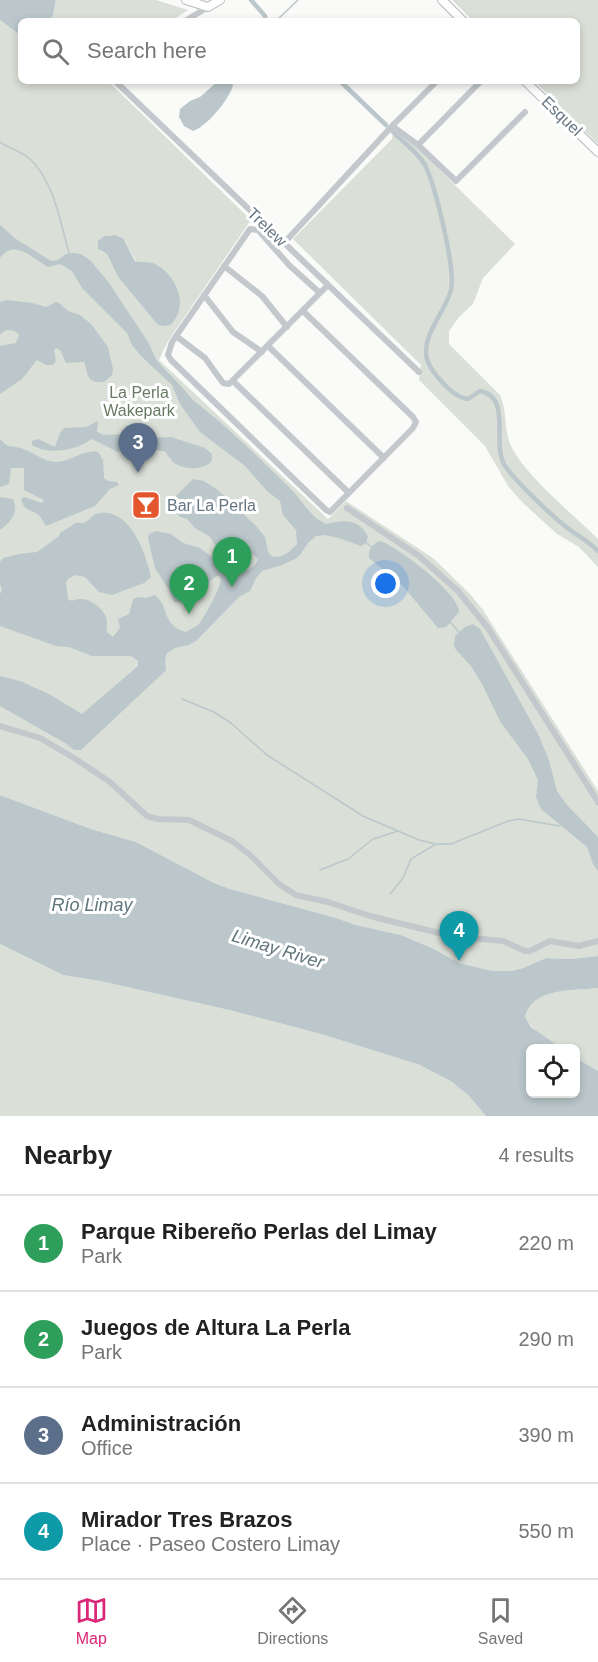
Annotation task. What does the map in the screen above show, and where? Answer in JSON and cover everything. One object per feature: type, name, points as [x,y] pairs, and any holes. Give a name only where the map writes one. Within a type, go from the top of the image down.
[{"type":"main road","points":[[186,0],[208,7],[220,0]]},
{"type":"main road","points":[[442,0],[461,18]]},
{"type":"main road","name":"Esquel","points":[[528,84],[598,152]]},
{"type":"street","points":[[190,18],[208,7]]},
{"type":"street","name":"Trelew","points":[[118,84],[419,372]]},
{"type":"street","points":[[284,243],[434,84]]},
{"type":"street","points":[[418,145],[478,84]]},
{"type":"street","points":[[392,126],[418,145],[454,181],[458,181],[525,112]]},
{"type":"street","points":[[303,310],[416,421],[415,426],[349,494],[333,510],[327,511],[171,360],[168,351],[247,232],[252,228],[257,228],[294,270],[320,293]]},
{"type":"street","points":[[224,266],[262,296],[286,327]]},
{"type":"street","points":[[176,336],[207,360],[223,383],[227,385],[328,285]]},
{"type":"street","points":[[204,296],[232,332],[262,352]]},
{"type":"street","points":[[268,346],[384,458]]},
{"type":"street","points":[[233,381],[349,494]]},
{"type":"street","points":[[347,508],[426,562],[463,596],[488,628],[598,802]]},
{"type":"street","points":[[0,726],[40,738],[74,758],[110,782],[147,816],[158,819],[189,820],[232,841],[250,855],[279,884],[296,895],[451,936],[503,941],[525,951],[530,951],[550,941],[576,946],[598,941]]},
{"type":"green space","points":[[56,0],[156,0],[188,10],[176,18],[51,18]]},
{"type":"green space","points":[[452,0],[598,0],[598,144],[537,84],[580,84],[580,18],[470,18]]},
{"type":"green space","name":"La Perla Wakepark","points":[[0,20],[18,34],[18,84],[111,84],[251,220],[168,341],[159,360],[328,519],[346,501],[433,558],[483,610],[598,791],[598,956],[570,959],[546,958],[511,971],[491,971],[459,963],[401,935],[356,925],[230,889],[136,842],[91,829],[0,795]],"holes":[[[115,235],[123,238],[136,261],[170,277],[179,293],[157,324],[118,277],[107,254],[100,251],[104,236]]]},
{"type":"green space","points":[[393,132],[416,147],[515,244],[483,278],[473,304],[459,317],[449,331],[449,344],[500,395],[509,442],[528,471],[598,539],[598,567],[579,547],[557,534],[522,502],[508,486],[485,446],[419,380],[421,365],[293,239],[392,139]]},
{"type":"green space","points":[[0,944],[63,975],[229,1010],[321,1034],[420,1065],[452,1082],[468,1095],[486,1116],[0,1116]]},
{"type":"green space","points":[[598,988],[598,1071],[580,1060],[580,1044],[554,1044],[535,1030],[525,1017],[529,1007],[536,1000],[555,992]]},
{"type":"water","points":[[0,0],[56,0],[51,18],[18,18],[18,34],[0,20]]},
{"type":"water","points":[[215,84],[233,85],[222,105],[211,118],[193,131],[184,126],[179,117],[180,109],[200,97]]},
{"type":"water","points":[[0,225],[16,239],[51,261],[73,253],[81,254],[91,261],[109,283],[148,342],[157,361],[193,400],[255,454],[320,521],[326,524],[344,521],[355,523],[368,537],[366,543],[361,546],[339,538],[316,536],[295,559],[262,571],[250,591],[239,597],[196,641],[167,653],[166,670],[81,750],[74,750],[0,706],[0,676],[20,681],[49,694],[82,714],[138,666],[138,661],[131,656],[92,656],[0,626],[2,590],[0,562],[3,558],[37,552],[58,537],[61,532],[76,523],[84,523],[96,514],[108,513],[118,516],[127,523],[140,544],[151,577],[144,583],[112,595],[99,592],[85,577],[76,575],[66,582],[68,599],[72,601],[82,599],[96,605],[106,617],[107,632],[113,637],[120,628],[118,619],[129,614],[133,599],[154,595],[162,604],[172,625],[186,632],[201,621],[221,579],[219,576],[215,577],[190,600],[174,602],[155,568],[149,534],[156,531],[171,534],[183,543],[200,548],[232,572],[248,570],[258,559],[252,554],[216,546],[209,536],[195,528],[187,519],[180,517],[173,509],[176,496],[193,479],[204,481],[219,491],[256,526],[265,537],[271,556],[282,556],[297,544],[296,530],[283,515],[280,501],[267,491],[245,466],[200,432],[180,404],[172,385],[141,356],[132,345],[127,333],[82,288],[72,271],[60,264],[48,267],[18,250],[6,252],[0,258]]},
{"type":"water","points":[[115,235],[123,238],[135,261],[155,264],[163,269],[175,283],[180,301],[176,318],[170,325],[157,324],[118,277],[107,254],[98,249],[98,241],[104,236]]},
{"type":"water","points":[[7,300],[46,307],[56,302],[68,311],[80,315],[91,324],[108,347],[113,369],[112,375],[104,382],[94,381],[89,377],[84,362],[66,363],[60,350],[56,348],[54,350],[56,361],[53,365],[46,365],[37,360],[22,379],[0,394],[0,346],[16,343],[19,335],[10,330],[0,335],[0,302]]},
{"type":"water","points":[[98,421],[97,432],[104,435],[171,437],[205,448],[212,454],[212,460],[200,468],[188,468],[177,465],[164,451],[133,442],[118,452],[92,439],[71,449],[55,451],[32,445],[32,441],[38,439],[55,447],[64,428],[86,427]]},
{"type":"water","points":[[0,439],[7,445],[25,449],[51,462],[87,452],[98,452],[103,460],[104,478],[117,482],[119,485],[110,489],[95,506],[46,526],[36,513],[27,509],[22,503],[21,499],[24,497],[42,503],[44,500],[24,490],[24,468],[11,468],[9,484],[0,487]]},
{"type":"water","points":[[0,497],[13,499],[15,508],[11,520],[0,530]]},
{"type":"water","points":[[380,541],[413,561],[450,594],[459,612],[446,627],[438,628],[402,585],[369,558],[372,547]]},
{"type":"water","points":[[473,624],[480,629],[538,734],[549,760],[557,791],[567,805],[598,837],[598,871],[587,847],[541,809],[536,797],[538,780],[528,759],[501,723],[471,666],[456,650],[455,636],[465,627]]},
{"type":"water","name":"Río Limay","points":[[0,795],[91,829],[136,842],[230,889],[356,925],[401,935],[459,963],[492,971],[511,971],[546,958],[570,959],[598,956],[598,988],[545,995],[529,1007],[525,1017],[531,1027],[555,1044],[526,1044],[526,1098],[580,1098],[580,1060],[598,1071],[598,1116],[486,1116],[468,1095],[452,1082],[420,1065],[321,1034],[229,1010],[63,975],[0,944]]},
{"type":"waterway","points":[[251,0],[265,18]]},
{"type":"waterway","points":[[279,18],[298,0]]},
{"type":"waterway","points":[[343,84],[386,125]]},
{"type":"waterway","points":[[393,132],[414,151],[425,165],[448,246],[451,290],[429,337],[427,360],[436,375],[455,394],[468,399],[480,391],[490,395],[496,402],[500,422],[501,455],[508,470],[551,514],[598,551]]},
{"type":"waterway","points":[[0,142],[29,158],[45,178],[55,202],[69,253]]},
{"type":"waterway","points":[[365,542],[373,548]]},
{"type":"waterway","points":[[450,622],[459,632]]},
{"type":"waterway","points":[[182,699],[214,712],[231,723],[267,755],[363,816],[419,840],[436,844],[451,844],[508,821],[519,819],[560,826]]},
{"type":"waterway","points":[[320,870],[348,859],[373,839],[398,831]]},
{"type":"waterway","points":[[390,894],[403,878],[411,859],[436,844]]},
{"type":"place","name":"Administración","points":[[138,473]]},
{"type":"place","name":"Bar La Perla","points":[[146,505]]},
{"type":"place","name":"Parque Ribereño Perlas del Limay","points":[[232,587]]},
{"type":"place","name":"Juegos de Altura La Perla","points":[[189,614]]},
{"type":"place","name":"Mirador Tres Brazos","points":[[459,961]]},
{"type":"water label","name":"Limay River","points":[[278,949]]}]
